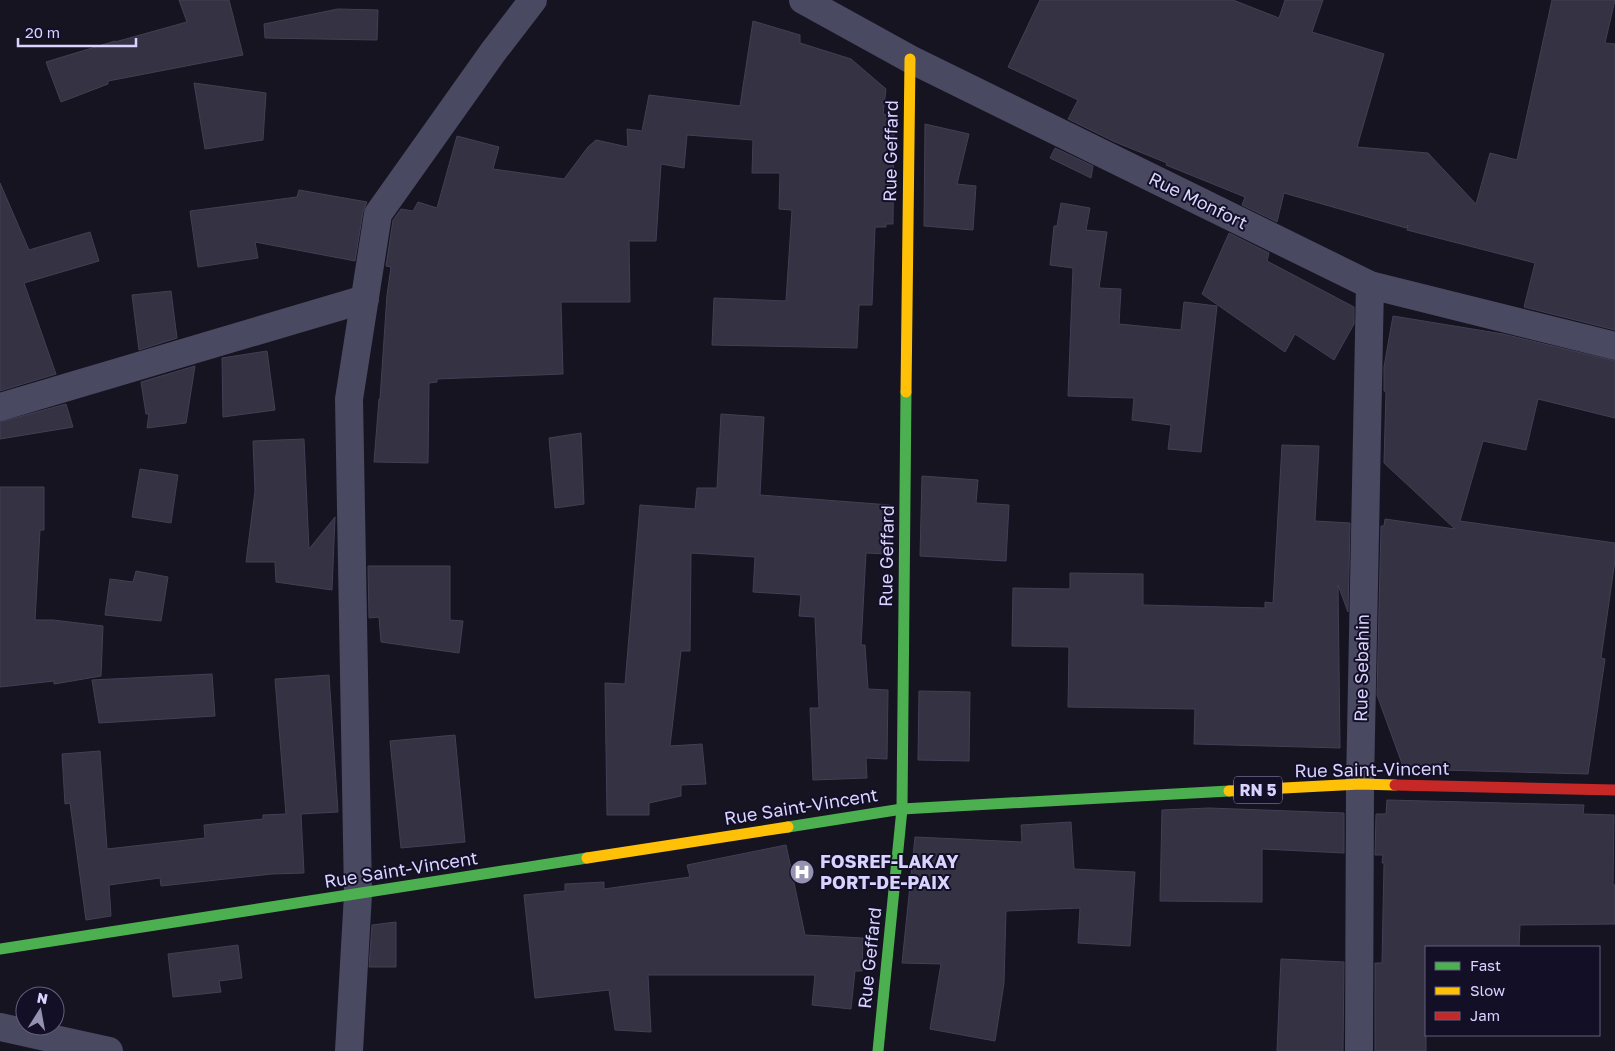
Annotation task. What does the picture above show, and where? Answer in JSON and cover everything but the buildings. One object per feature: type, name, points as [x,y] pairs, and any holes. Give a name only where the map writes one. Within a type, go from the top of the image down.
[{"type":"street","points":[[350,1051],[358,894],[349,399],[378,214],[493,52],[533,0]]},
{"type":"street","name":"Rue Monfort","points":[[803,0],[910,60],[1370,285],[1615,346]]},
{"type":"street","name":"Rue Geffard","points":[[878,1051],[902,809],[910,60]]},
{"type":"street","name":"Rue Sebahin","points":[[1358,1051],[1360,784],[1370,285]]},
{"type":"street","points":[[0,407],[365,299]]},
{"type":"street","name":"Rue Saint-Vincent","points":[[0,949],[902,809],[1360,784],[1615,790]]},
{"type":"street","points":[[0,1027],[109,1051]]},
{"type":"traffic: fast","points":[[788,827],[902,809],[906,392]]},
{"type":"traffic: fast","points":[[878,1051],[902,809],[1229,791]]},
{"type":"traffic: fast","points":[[0,949],[587,858]]},
{"type":"traffic: slow","points":[[906,392],[910,59]]},
{"type":"traffic: slow","points":[[1229,791],[1360,784],[1395,785]]},
{"type":"traffic: slow","points":[[587,858],[788,827]]},
{"type":"traffic: jam","points":[[1395,785],[1615,790]]},
{"type":"place","name":"FOSREF-LAKAY PORT-DE-PAIX","points":[[802,872]]}]
